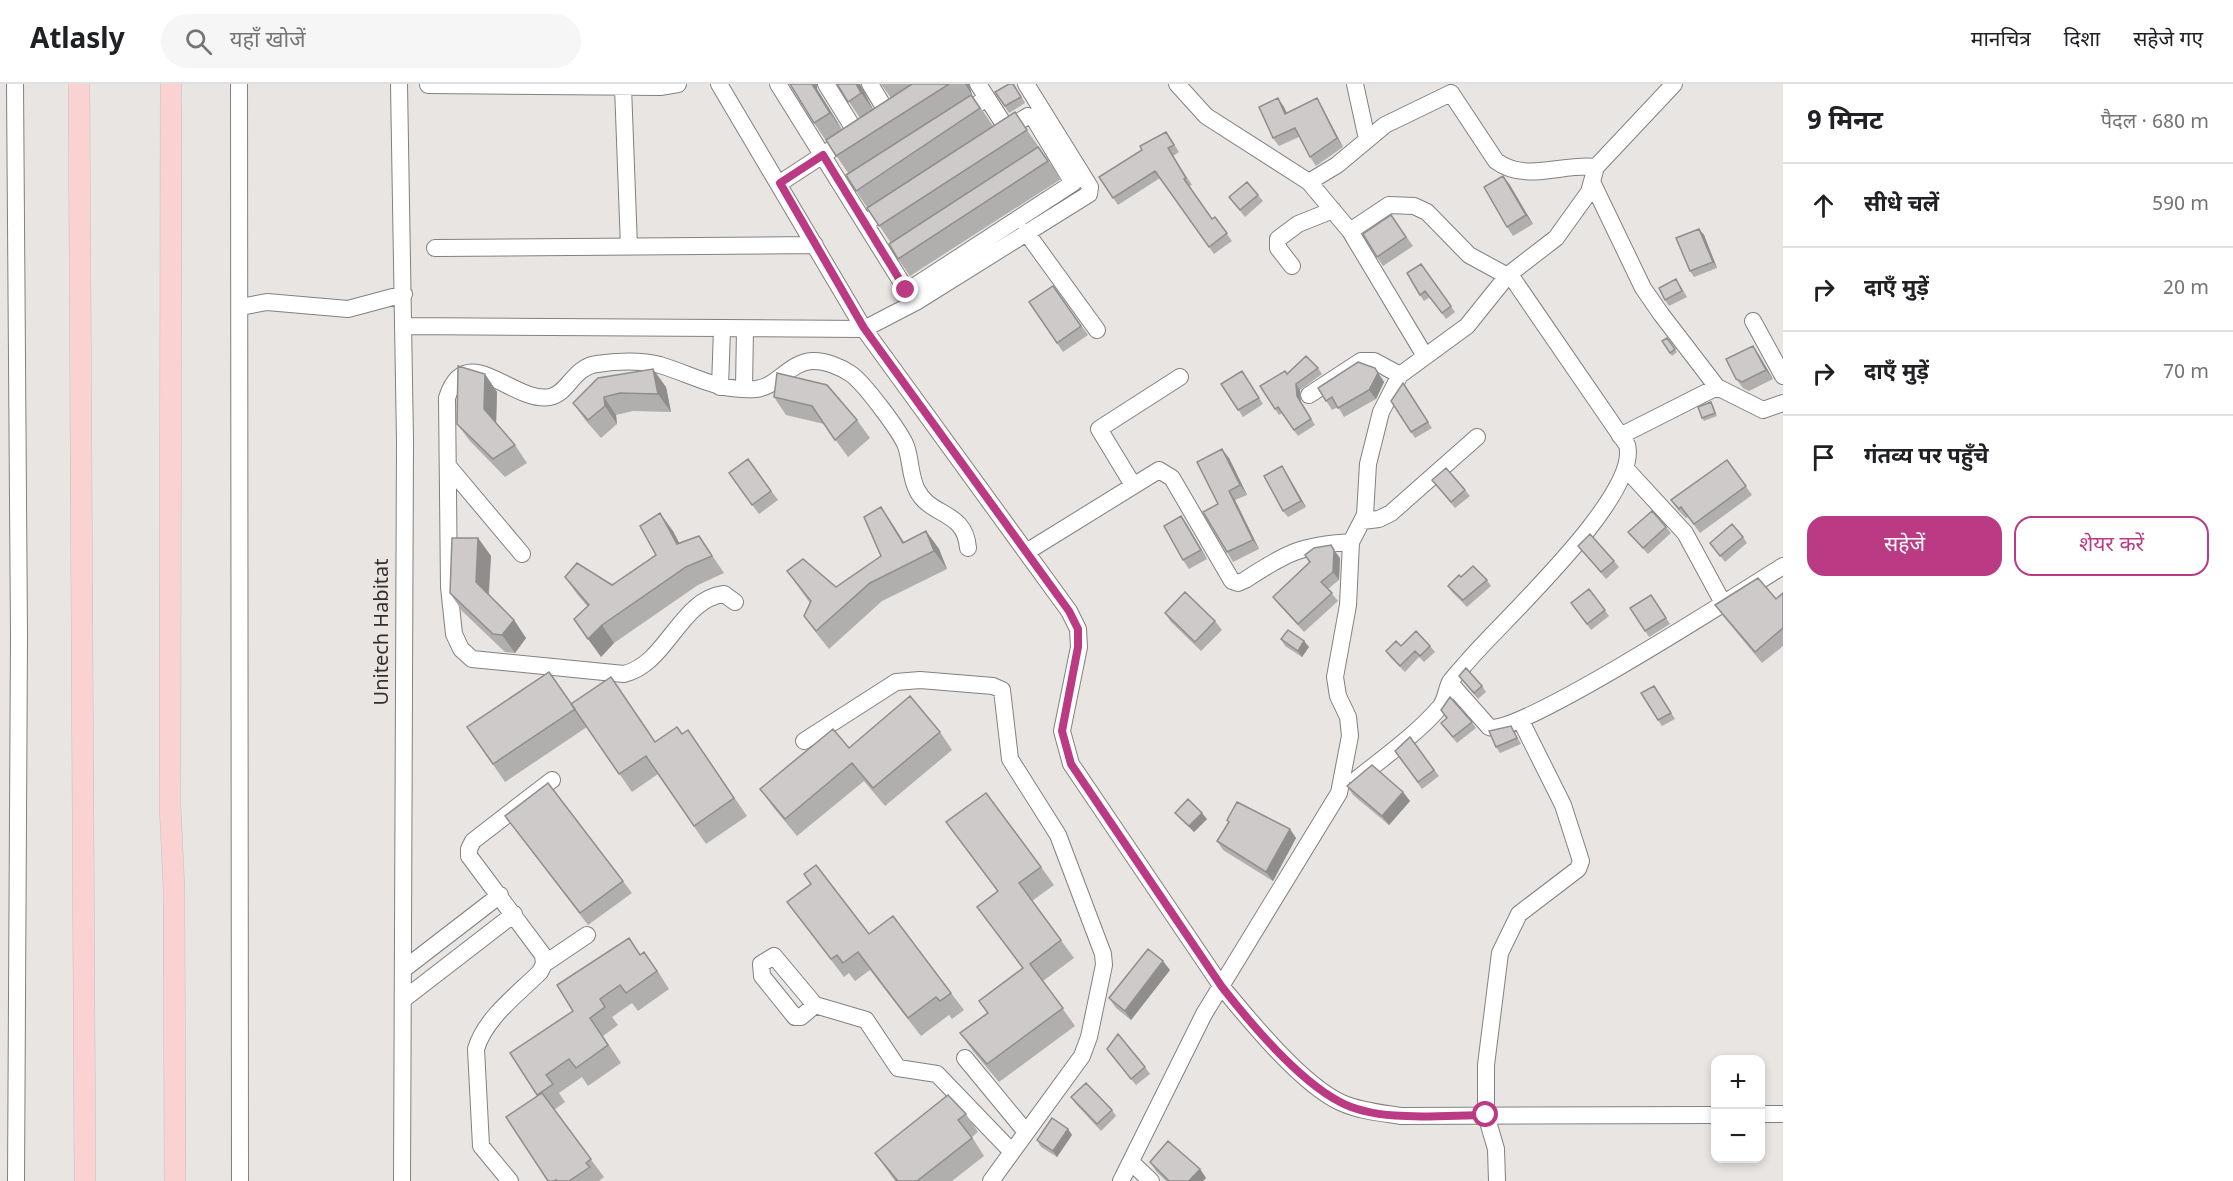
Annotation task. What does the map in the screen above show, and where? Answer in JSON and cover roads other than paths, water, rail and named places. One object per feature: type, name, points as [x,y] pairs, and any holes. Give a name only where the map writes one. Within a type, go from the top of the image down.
[{"type":"main road","points":[[79,84],[85,1181]]},
{"type":"main road","points":[[171,84],[170,805],[174,889],[175,1181]]},
{"type":"street","points":[[15,84],[19,624],[16,1181]]},
{"type":"street","points":[[238,84],[240,1181]]},
{"type":"street","name":"Unitech Habitat","points":[[399,84],[404,294],[402,1181]]},
{"type":"street","points":[[428,85],[660,87],[678,84]]},
{"type":"street","points":[[719,84],[780,183],[864,328],[1028,551],[1069,611],[1078,629],[1078,647],[1062,731],[1071,764],[1222,987],[1244,1014],[1308,1080],[1341,1102],[1370,1111],[1401,1116],[1711,1114]]},
{"type":"street","points":[[778,84],[823,155],[849,186],[866,223],[893,254],[906,290],[910,291],[1071,185],[1073,179],[1048,154],[1031,116],[987,141]]},
{"type":"street","points":[[826,84],[857,134]]},
{"type":"street","points":[[780,183],[893,111],[870,84]]},
{"type":"street","points":[[978,84],[1007,129]]},
{"type":"street","points":[[404,326],[864,328],[916,302],[1085,197],[1090,190],[1026,84]]},
{"type":"street","points":[[1177,84],[1206,116],[1309,182],[1350,231],[1425,356]]},
{"type":"street","points":[[1354,84],[1367,139]]},
{"type":"street","points":[[1339,792],[1350,736],[1348,717],[1338,696],[1335,677],[1348,605],[1351,542],[1362,521],[1371,453],[1384,405],[1400,375],[1467,326],[1508,275],[1556,238],[1593,184],[1596,167],[1674,84]]},
{"type":"street","points":[[623,87],[629,247]]},
{"type":"street","points":[[1309,182],[1337,165],[1385,125],[1451,93],[1496,161],[1503,166],[1530,173],[1582,166],[1596,167]]},
{"type":"street","points":[[949,122],[987,98]]},
{"type":"street","points":[[1593,184],[1643,288],[1717,387],[1763,410],[1783,403]]},
{"type":"street","points":[[866,223],[909,192]]},
{"type":"street","points":[[1121,1181],[1204,1014],[1339,792],[1436,711],[1443,702],[1450,682],[1488,637],[1570,552],[1606,505],[1627,470],[1629,452],[1620,436],[1515,281],[1469,255],[1427,212],[1414,206],[1389,205],[1350,231]]},
{"type":"street","points":[[1292,266],[1278,248],[1278,239],[1298,224],[1333,210]]},
{"type":"street","points":[[1026,232],[1097,330]]},
{"type":"street","points":[[435,248],[815,245]]},
{"type":"street","points":[[240,308],[267,302],[348,309],[404,294]]},
{"type":"street","points":[[1754,321],[1783,376]]},
{"type":"street","points":[[720,387],[722,328]]},
{"type":"street","points":[[744,388],[746,329]]},
{"type":"street","points":[[735,602],[724,594],[704,599],[642,666],[624,674],[472,659],[461,649],[454,634],[449,587],[447,398],[451,385],[459,374],[471,372],[546,398],[555,396],[586,366],[597,364],[651,363],[720,387],[759,389],[797,365],[812,361],[829,363],[850,374],[863,386],[903,440],[920,495],[960,524],[967,532],[968,548]]},
{"type":"street","points":[[1309,395],[1361,361],[1374,361],[1400,375]]},
{"type":"street","points":[[1133,485],[1099,429],[1180,377]]},
{"type":"street","points":[[1620,436],[1717,387]]},
{"type":"street","points":[[1362,521],[1379,519],[1391,513],[1476,437]]},
{"type":"street","points":[[448,466],[522,554]]},
{"type":"street","points":[[1028,551],[1159,470],[1172,478],[1197,518],[1228,577],[1238,583],[1287,553],[1319,544],[1351,542]]},
{"type":"street","points":[[1627,470],[1685,533],[1723,603]]},
{"type":"street","points":[[1450,682],[1492,729],[1521,721],[1595,680],[1783,566]]},
{"type":"street","points":[[804,741],[896,682],[930,681],[993,686],[1002,690],[1010,759],[1058,835],[1086,904],[1104,965],[1089,1037],[1082,1056],[991,1181]]},
{"type":"street","points":[[1497,1181],[1496,1149],[1486,1115],[1486,1065],[1500,954],[1519,914],[1578,869],[1581,861],[1563,805],[1521,721]]},
{"type":"street","points":[[544,964],[543,955],[469,856],[469,849],[473,842],[552,780]]},
{"type":"street","points":[[404,969],[500,895]]},
{"type":"street","points":[[404,999],[514,914]]},
{"type":"street","points":[[510,1181],[481,1146],[476,1049],[480,1037],[488,1026],[540,972],[544,964],[587,935]]},
{"type":"street","points":[[815,1005],[866,1020],[898,1068],[937,1074],[1012,1152]]},
{"type":"street","points":[[965,1058],[1026,1132]]},
{"type":"street","points":[[1765,1114],[1783,1114]]},
{"type":"street","points":[[1131,1162],[1151,1181]]}]
